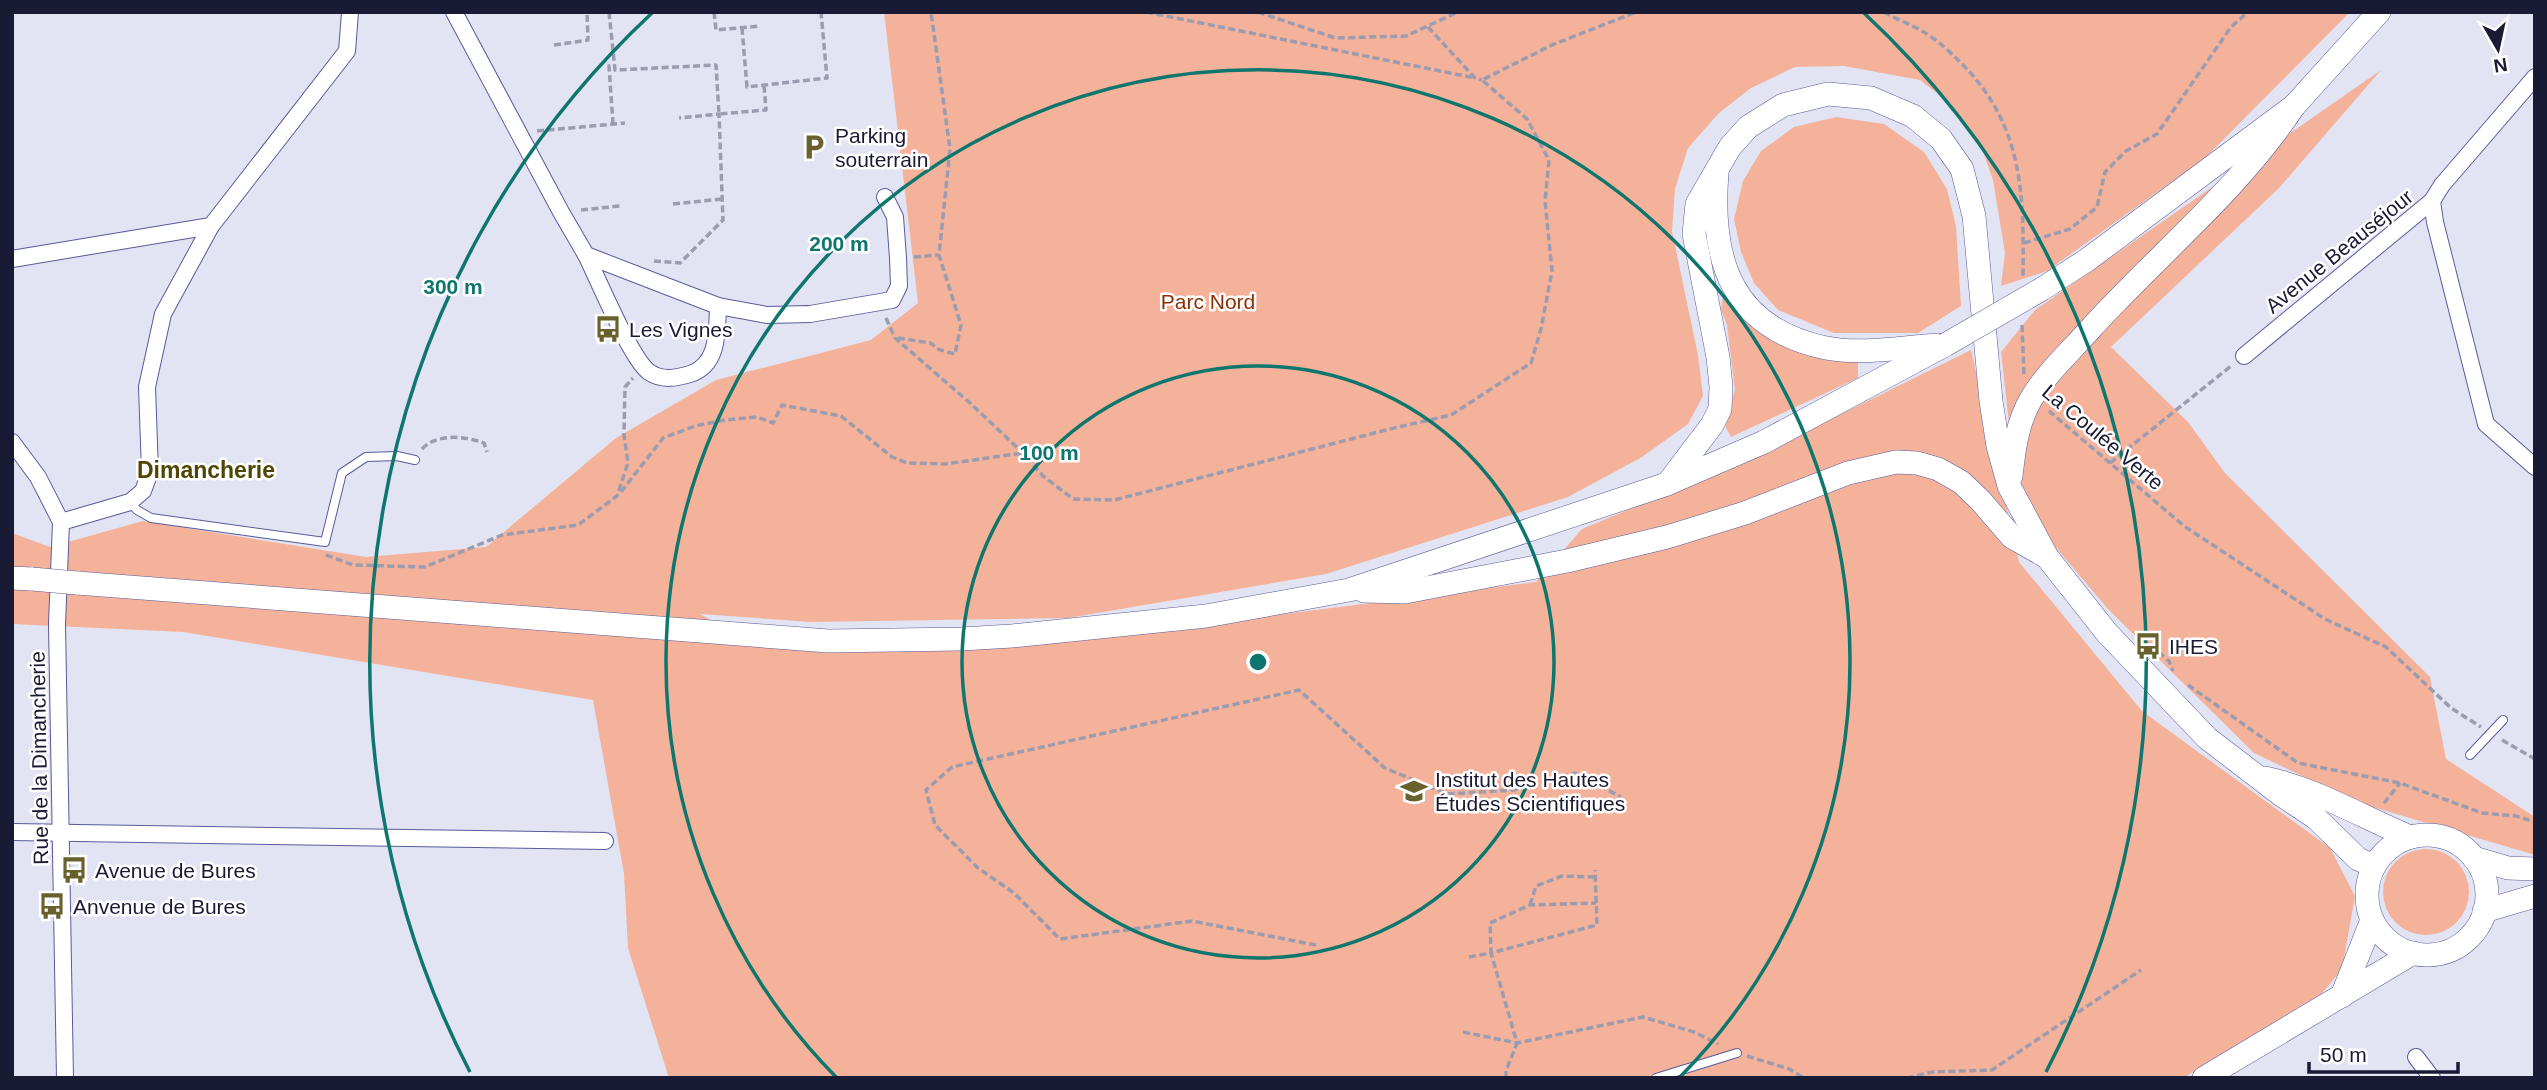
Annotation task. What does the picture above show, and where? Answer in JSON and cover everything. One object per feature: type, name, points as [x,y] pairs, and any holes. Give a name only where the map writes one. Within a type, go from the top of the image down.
[{"type":"main road","points":[[2009,486],[2017,433],[2030,401],[2044,380],[2130,286],[2222,195],[2263,150],[2294,106],[2379,12]]},
{"type":"main road","points":[[1667,484],[1712,425],[1720,409],[1718,356],[1694,233],[1697,205],[1730,147],[1748,127],[1783,105],[1828,94],[1871,99],[1913,116],[1941,139],[1962,169],[1974,216],[1991,401],[1998,446],[2009,486],[2047,557],[2107,633],[2207,738],[2316,818],[2358,859],[2374,866]]},
{"type":"main road","points":[[22,578],[828,640],[961,639],[1063,631],[1206,616],[1349,590],[1667,484],[1764,442],[1945,345],[2032,285],[2087,260],[2294,106]]},
{"type":"main road","points":[[1718,167],[1716,228],[1729,281],[1746,306],[1767,324],[1826,348],[1855,351],[1945,345]]},
{"type":"main road","points":[[1349,590],[1405,592],[1567,561],[1680,533],[1745,513],[1848,473],[1896,462],[1917,463],[1938,469],[1961,482],[2012,537],[2047,557]]},
{"type":"main road","points":[[2256,776],[2295,784],[2370,821],[2410,837]]},
{"type":"main road","points":[[2440,836],[2459,844],[2474,858],[2486,883],[2484,911],[2477,928],[2464,941],[2449,950],[2431,954],[2413,953],[2389,941],[2372,920],[2367,893],[2374,866],[2383,853],[2396,843],[2410,837],[2440,836]]},
{"type":"main road","points":[[2474,858],[2508,868],[2535,869]]},
{"type":"main road","points":[[2484,911],[2535,896]]},
{"type":"main road","points":[[2342,996],[2372,920]]},
{"type":"main road","points":[[2204,1078],[2413,953]]},
{"type":"street","points":[[12,442],[38,477],[61,522],[130,502],[143,491],[150,472],[147,387],[163,314],[211,226],[347,51],[350,12]]},
{"type":"street","points":[[454,12],[586,255],[636,358],[643,366],[650,373],[674,379],[701,371],[710,361],[717,335],[718,306]]},
{"type":"street","name":"Avenue Beauséjour","points":[[2244,356],[2432,201],[2442,185],[2535,77]]},
{"type":"street","points":[[586,255],[718,306],[767,315],[810,314],[879,303],[892,300],[899,286],[895,217],[886,197]]},
{"type":"street","points":[[2432,201],[2486,424],[2535,467]]},
{"type":"street","points":[[12,258],[211,226]]},
{"type":"street","name":"Rue de la Dimancherie","points":[[61,522],[57,624],[65,1078]]},
{"type":"street","points":[[12,832],[605,841]]},
{"type":"street","points":[[2416,1057],[2432,1078]]},
{"type":"lane","points":[[130,502],[137,510],[151,518],[325,542],[342,473],[366,457],[397,456],[415,460]]},
{"type":"lane","points":[[2470,755],[2503,720]]},
{"type":"lane","points":[[1656,1078],[1737,1053]]},
{"type":"path","points":[[554,45],[588,40],[587,12]]},
{"type":"path","points":[[609,12],[615,70],[716,65],[723,220],[680,263],[640,259],[633,274]]},
{"type":"path","points":[[714,12],[716,30],[760,26]]},
{"type":"path","points":[[742,27],[747,87],[827,78],[821,12]]},
{"type":"path","points":[[895,338],[931,343],[937,349],[955,354],[961,325],[939,255],[950,149],[931,12]]},
{"type":"path","points":[[879,303],[895,338],[1023,453],[1043,476],[1073,499],[1114,500],[1451,415],[1531,363],[1541,329],[1552,271],[1545,201],[1549,160],[1527,119],[1482,80],[1475,78],[1146,12]]},
{"type":"path","points":[[1258,12],[1335,38],[1406,37],[1458,12]]},
{"type":"path","points":[[1482,80],[1552,45],[1636,12]]},
{"type":"path","points":[[1884,12],[1924,32],[1955,57],[1980,82],[1998,110],[2013,144],[2021,178],[2024,243],[2032,285]]},
{"type":"path","points":[[2024,243],[2070,229],[2097,207],[2105,172],[2126,151],[2157,134],[2231,27],[2248,12]]},
{"type":"path","points":[[1428,27],[1475,78]]},
{"type":"path","points":[[613,124],[609,66],[614,65]]},
{"type":"path","points":[[679,118],[766,110],[764,85]]},
{"type":"path","points":[[519,133],[625,123]]},
{"type":"path","points":[[673,204],[722,200]]},
{"type":"path","points":[[561,212],[620,206]]},
{"type":"path","points":[[898,258],[939,255]]},
{"type":"path","name":"La Coulée Verte","points":[[2022,320],[2025,388],[2030,401],[2044,407],[2184,526],[2325,619],[2386,647],[2451,708]]},
{"type":"path","points":[[2110,463],[2244,356]]},
{"type":"path","points":[[617,496],[628,463],[624,435],[625,387],[643,366]]},
{"type":"path","points":[[318,541],[320,553],[353,565],[425,567],[502,535],[578,525],[617,496],[663,438],[695,426],[725,420],[757,417],[773,423],[782,405],[841,416],[892,457],[907,463],[945,464],[1023,453]]},
{"type":"path","points":[[415,460],[423,447],[434,439],[475,440],[486,446],[487,452]]},
{"type":"path","points":[[2151,645],[2169,661],[2174,674]]},
{"type":"path","points":[[2183,681],[2298,762],[2400,783],[2482,813],[2516,816],[2535,822]]},
{"type":"path","points":[[1316,945],[1192,921],[1060,940],[1014,893],[978,868],[935,825],[926,790],[952,767],[1298,690],[1385,768],[1447,794],[1514,790],[1575,773],[1621,797]]},
{"type":"path","points":[[2378,811],[2400,783]]},
{"type":"path","points":[[1469,957],[1597,925],[1595,870]]},
{"type":"path","points":[[1530,905],[1536,886],[1562,876],[1596,877]]},
{"type":"path","points":[[1506,1078],[1517,1043],[1492,953],[1490,923],[1530,905],[1597,903]]},
{"type":"path","points":[[1907,1078],[1932,1072],[1992,1070],[2141,970]]},
{"type":"path","points":[[1463,1032],[1517,1043],[1643,1017],[1694,1032],[1737,1053],[1789,1069],[1804,1078]]},
{"type":"green space","name":"Parc Nord","points":[[884,12],[2350,12],[2205,158],[2047,271],[2001,286],[2005,253],[1993,180],[1980,143],[1951,104],[1920,80],[1844,66],[1795,67],[1751,88],[1719,113],[1688,148],[1675,189],[1672,231],[1698,355],[1703,396],[1688,424],[1642,457],[1568,497],[1326,574],[1068,618],[811,622],[700,614],[761,648],[1206,624],[1536,582],[1582,529],[1752,458],[1971,350],[2019,562],[2142,711],[2330,848],[2355,896],[2342,969],[2314,1003],[2183,1078],[669,1078],[628,948],[624,874],[593,700],[183,632],[12,624],[12,533],[50,547],[143,521],[366,557],[486,547],[616,438],[716,380],[871,340],[918,303]]},
{"type":"green space","points":[[2381,70],[2279,188],[2111,347],[2188,422],[2225,473],[2430,677],[2446,759],[2535,817],[2535,855],[2359,803],[2254,753],[2108,609],[2018,503],[2001,352],[2035,310]]},
{"type":"green space","points":[[1836,117],[1884,124],[1924,152],[1947,189],[1956,226],[1961,306],[1918,333],[1834,333],[1778,310],[1754,283],[1741,252],[1734,219],[1743,181],[1761,151],[1794,127]]},
{"type":"green space","points":[[1723,295],[1736,314],[1768,336],[1858,361],[1858,378],[1731,437],[1725,426],[1735,390],[1727,325],[1721,309]]},
{"type":"green space","points":[[2426,849],[2442,853],[2456,862],[2465,876],[2469,892],[2465,908],[2456,922],[2442,931],[2426,935],[2410,931],[2396,922],[2387,908],[2383,892],[2387,876],[2396,862],[2410,853]]},
{"type":"place","name":"Parking souterrain","points":[[814,147]]},
{"type":"place","name":"Les Vignes","points":[[608,329]]},
{"type":"place","name":"IHES","points":[[2148,646]]},
{"type":"place","name":"Institut des Hautes Études Scientifiques","points":[[1414,791]]},
{"type":"place","name":"Avenue de Bures","points":[[74,870]]},
{"type":"place","name":"Anvenue de Bures","points":[[52,906]]},
{"type":"district","name":"Dimancherie","points":[[206,470]]}]
